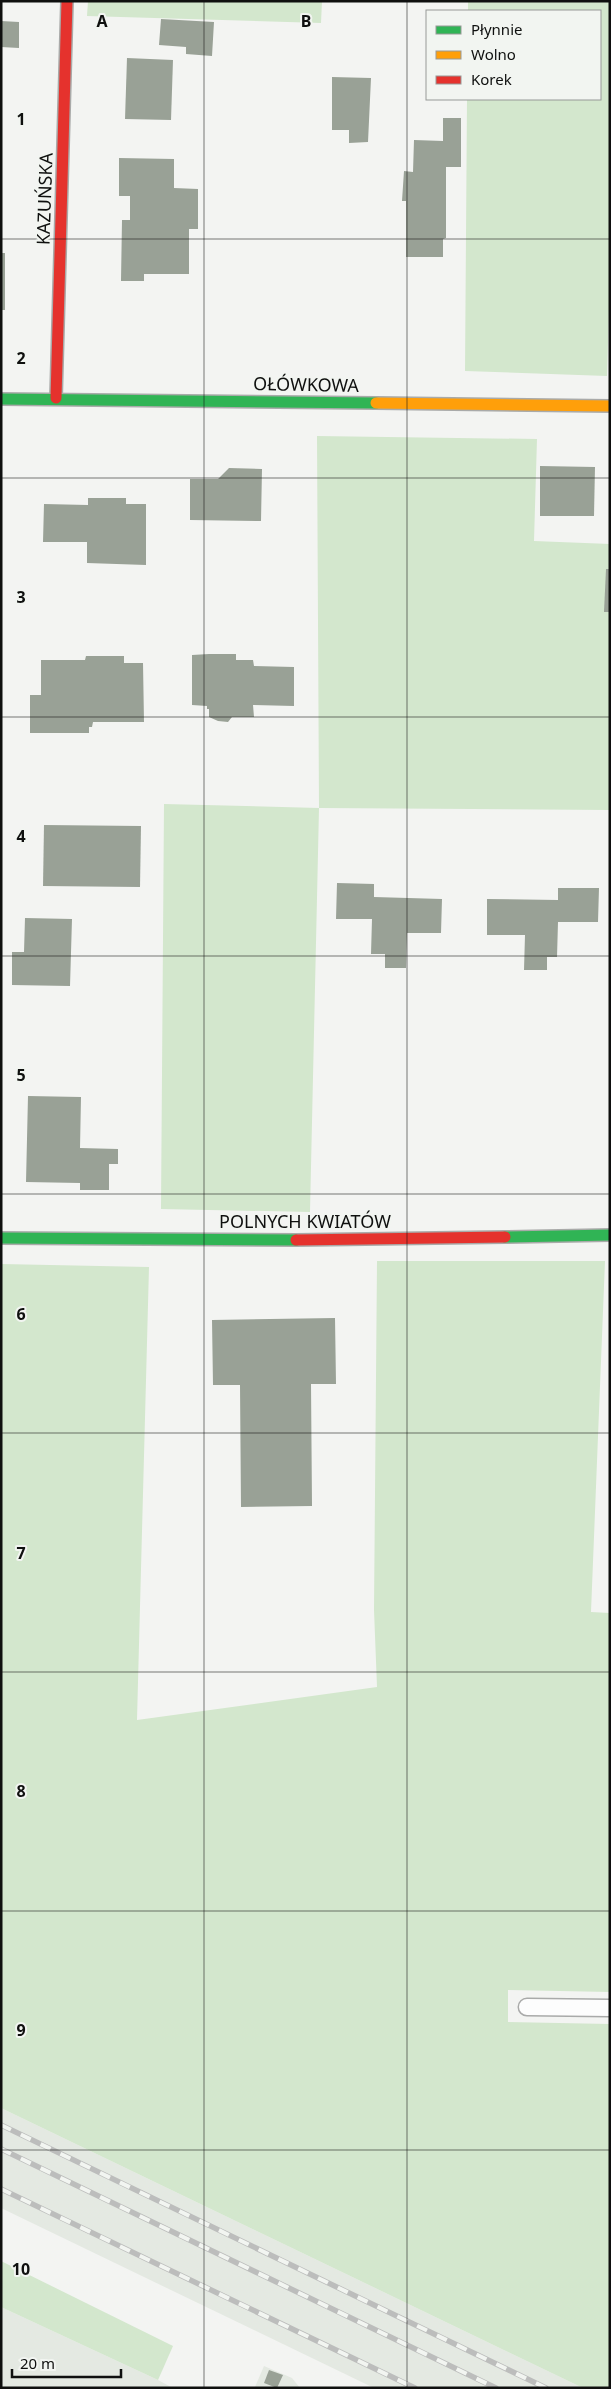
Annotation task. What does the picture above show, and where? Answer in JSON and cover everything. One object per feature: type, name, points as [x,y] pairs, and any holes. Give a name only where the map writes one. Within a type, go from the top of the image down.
[{"type":"street","name":"KAZUŃSKA","points":[[56,398],[68,1]]},
{"type":"street","name":"OŁÓWKOWA","points":[[1,399],[56,398],[610,406]]},
{"type":"street","name":"POLNYCH KWIATÓW","points":[[1,1238],[351,1240],[610,1236]]},
{"type":"lane","points":[[527,2006],[610,2008]]},
{"type":"shaded area","points":[[1,2108],[583,2388],[374,2388],[1,2208]]},
{"type":"shaded area","points":[[1,2307],[158,2380],[171,2387],[1,2388]]},
{"type":"shaded area","points":[[264,2366],[292,2378],[300,2388],[255,2387]]},
{"type":"green space","points":[[88,1],[322,1],[321,23],[87,16]]},
{"type":"green space","points":[[468,1],[610,1],[610,274],[607,376],[465,371],[467,100],[601,100],[601,10],[468,10]]},
{"type":"green space","points":[[317,436],[537,439],[534,541],[610,544],[610,810],[319,808]]},
{"type":"green space","points":[[164,804],[319,808],[310,1212],[161,1209]]},
{"type":"green space","points":[[377,1261],[605,1261],[591,1612],[610,1613],[610,1992],[508,1990],[508,2022],[610,2024],[610,2388],[583,2388],[1,2108],[1,1264],[149,1267],[137,1720],[377,1687],[374,1610]]},
{"type":"green space","points":[[1,2261],[173,2346],[158,2380],[1,2307]]},
{"type":"building","points":[[161,19],[214,22],[212,56],[186,54],[186,47],[159,45]]},
{"type":"building","points":[[1,21],[19,22],[19,48],[1,47]]},
{"type":"building","points":[[127,58],[173,60],[171,120],[125,119]]},
{"type":"building","points":[[332,77],[371,78],[368,142],[349,143],[349,130],[332,130]]},
{"type":"building","points":[[443,118],[461,118],[461,167],[446,167],[446,238],[443,239],[443,257],[406,257],[406,201],[402,201],[404,171],[413,172],[414,140],[443,141]]},
{"type":"building","points":[[119,158],[174,159],[174,188],[198,189],[198,229],[189,229],[189,274],[144,274],[144,281],[121,281],[122,220],[130,220],[130,196],[119,196]]},
{"type":"building","points":[[1,253],[5,253],[5,310],[1,310]]},
{"type":"building","points":[[540,466],[595,467],[594,516],[540,516]]},
{"type":"building","points":[[229,468],[262,469],[261,521],[190,520],[190,479],[218,479]]},
{"type":"building","points":[[88,498],[126,498],[126,504],[146,504],[146,565],[87,563],[87,542],[43,542],[44,504],[88,505]]},
{"type":"building","points":[[606,569],[610,569],[610,612],[604,612]]},
{"type":"building","points":[[236,654],[236,660],[253,660],[254,666],[294,667],[294,706],[253,705],[254,717],[232,717],[228,722],[218,721],[209,717],[207,706],[192,705],[192,655]]},
{"type":"building","points":[[86,656],[124,656],[124,663],[143,663],[144,722],[93,722],[92,727],[89,727],[89,733],[30,733],[30,695],[41,695],[41,660],[85,660]]},
{"type":"building","points":[[44,825],[141,826],[140,887],[43,886]]},
{"type":"building","points":[[337,883],[374,884],[374,897],[442,899],[441,933],[407,933],[406,968],[385,968],[385,954],[371,954],[372,919],[336,919]]},
{"type":"building","points":[[558,888],[599,888],[598,922],[558,922],[557,957],[547,957],[547,970],[524,970],[525,935],[487,935],[487,899],[558,900]]},
{"type":"building","points":[[25,918],[72,919],[70,986],[12,985],[12,952],[24,952]]},
{"type":"building","points":[[28,1096],[81,1097],[80,1148],[118,1149],[118,1164],[109,1164],[109,1190],[80,1190],[80,1183],[26,1182]]},
{"type":"building","points":[[335,1318],[336,1384],[311,1384],[312,1506],[241,1507],[240,1385],[213,1385],[212,1320]]},
{"type":"building","points":[[269,2370],[283,2375],[277,2388],[264,2383]]},
{"type":"railway","points":[[1,2125],[546,2388]]},
{"type":"railway","points":[[1,2149],[496,2388]]},
{"type":"railway","points":[[1,2189],[415,2388]]},
{"type":"traffic: fast","points":[[1,399],[376,403]]},
{"type":"traffic: fast","points":[[505,1237],[610,1235]]},
{"type":"traffic: fast","points":[[1,1238],[296,1240]]},
{"type":"traffic: slow","points":[[376,403],[610,406]]},
{"type":"traffic: jam","points":[[56,398],[67,1]]},
{"type":"traffic: jam","points":[[296,1240],[505,1237]]}]
